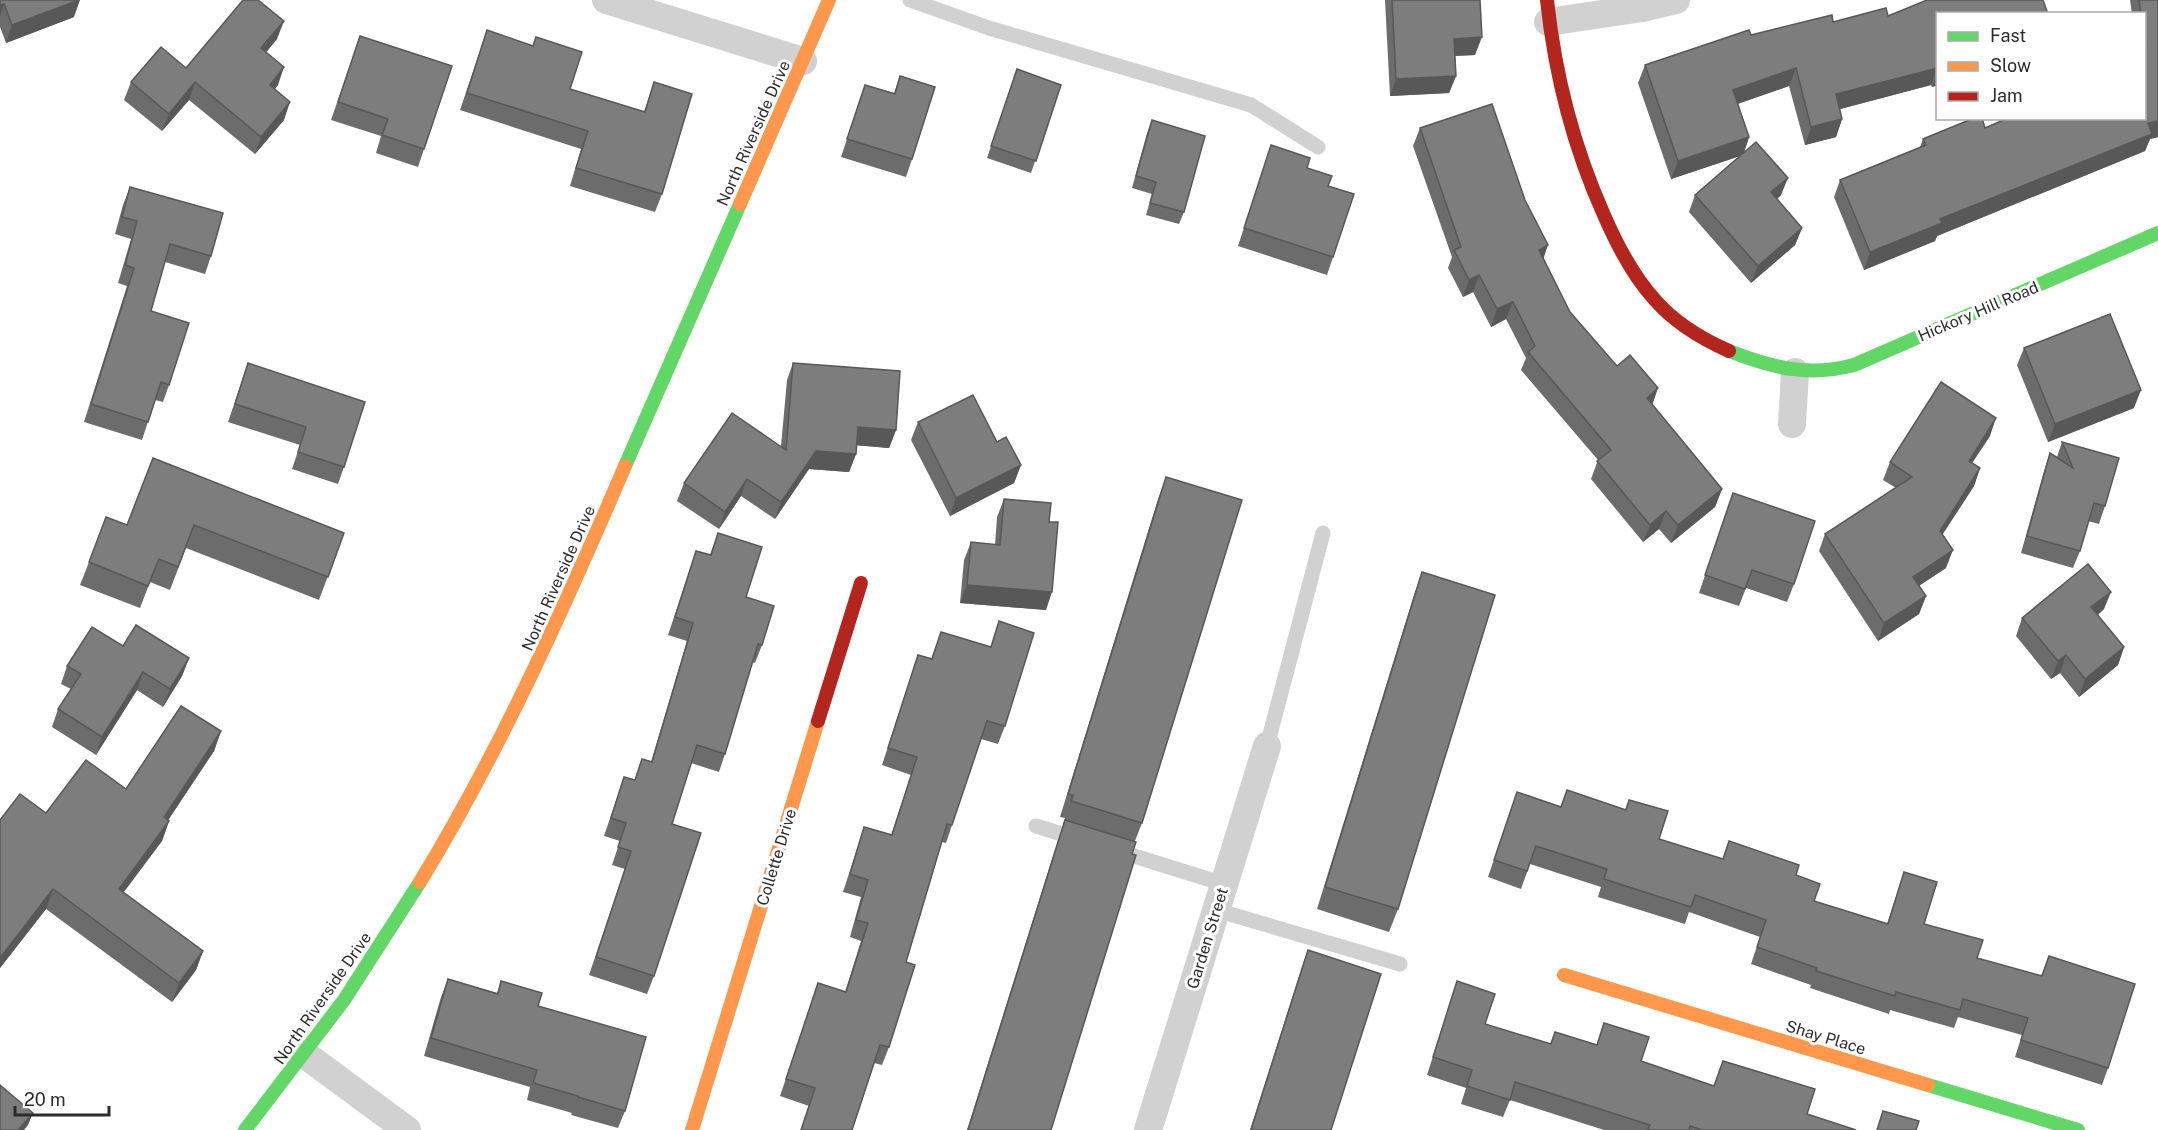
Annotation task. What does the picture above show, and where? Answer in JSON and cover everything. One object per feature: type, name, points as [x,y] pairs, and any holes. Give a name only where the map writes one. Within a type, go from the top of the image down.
[{"type":"street","points":[[606,0],[803,61]]},
{"type":"street","name":"North Riverside Drive","points":[[244,1130],[304,1054],[351,989],[422,880],[486,767],[549,640],[829,0]]},
{"type":"street","points":[[1547,11],[1643,8],[1676,0]]},
{"type":"street","name":"Hickory Hill Road","points":[[1547,11],[1567,114],[1590,186],[1623,254],[1648,293],[1665,311],[1703,340],[1725,351],[1795,372],[1844,369],[1867,362],[1899,345],[2155,242]]},
{"type":"street","points":[[1792,424],[1795,372]]},
{"type":"street","name":"Collette Drive","points":[[692,1130],[861,584]]},
{"type":"street","name":"Garden Street","points":[[1148,1130],[1267,746]]},
{"type":"street","name":"Shay Place","points":[[1564,975],[2078,1130]]},
{"type":"street","points":[[304,1054],[407,1130]]},
{"type":"lane","points":[[910,0],[989,28],[1251,105],[1318,147]]},
{"type":"lane","points":[[1267,746],[1323,533]]},
{"type":"lane","points":[[1036,826],[1097,845],[1220,897],[1400,964]]},
{"type":"building","points":[[0,0],[79,0],[12,25],[4,4],[0,5]]},
{"type":"building","points":[[243,0],[258,0],[284,21],[261,48],[284,67],[270,85],[290,102],[261,137],[195,82],[169,114],[131,82],[161,47],[186,68]]},
{"type":"building","points":[[1392,0],[1480,0],[1482,37],[1454,39],[1456,76],[1396,79]]},
{"type":"building","points":[[1927,0],[2043,0],[2047,12],[1936,12],[1936,69],[1836,94],[1842,119],[1811,127],[1796,68],[1733,90],[1749,137],[1678,161],[1645,65],[1749,30],[1751,35],[1832,15],[1833,22],[1886,8],[1888,16]]},
{"type":"building","points":[[2139,0],[2158,0],[2158,121],[2148,123],[2152,134],[1940,219],[1942,223],[1870,252],[1840,180],[1926,145],[1923,139],[1969,120],[1983,120],[1985,128],[2003,120],[2146,120],[2146,12],[2141,12]]},
{"type":"building","points":[[487,30],[533,46],[536,37],[582,52],[570,89],[645,112],[654,82],[692,94],[662,194],[576,168],[588,131],[467,93]]},
{"type":"building","points":[[360,36],[452,66],[424,149],[382,135],[388,119],[338,102]]},
{"type":"building","points":[[1017,69],[1061,85],[1036,161],[991,146]]},
{"type":"building","points":[[900,76],[935,87],[912,159],[847,139],[865,85],[895,94]]},
{"type":"building","points":[[1492,104],[1525,200],[1548,245],[1539,250],[1570,312],[1617,366],[1630,355],[1658,388],[1647,398],[1722,489],[1678,525],[1666,511],[1650,525],[1597,461],[1611,450],[1528,352],[1535,346],[1513,302],[1497,309],[1479,275],[1469,280],[1454,250],[1461,247],[1420,128]]},
{"type":"building","points":[[1152,120],[1205,136],[1184,212],[1150,203],[1156,182],[1136,176]]},
{"type":"building","points":[[1756,142],[1788,178],[1771,192],[1802,228],[1758,266],[1695,195]]},
{"type":"building","points":[[1271,145],[1310,158],[1307,168],[1332,176],[1328,186],[1354,194],[1333,257],[1244,228]]},
{"type":"building","points":[[130,187],[223,213],[211,256],[170,244],[151,311],[189,323],[169,385],[161,382],[148,422],[91,404],[134,268],[125,265],[137,221],[122,217]]},
{"type":"building","points":[[2110,314],[2141,390],[2055,424],[2024,348]]},
{"type":"building","points":[[248,363],[365,402],[344,467],[298,452],[306,427],[235,404]]},
{"type":"building","points":[[793,363],[900,371],[896,430],[858,427],[856,454],[816,451],[781,502],[747,479],[725,512],[684,483],[732,413],[786,450]]},
{"type":"building","points":[[1941,382],[1996,418],[1969,461],[1980,468],[1940,531],[1953,550],[1913,577],[1926,596],[1884,623],[1825,534],[1912,477],[1890,462]]},
{"type":"building","points":[[973,395],[997,442],[1006,437],[1021,465],[956,498],[918,422]]},
{"type":"building","points":[[2062,442],[2119,458],[2105,506],[2094,503],[2080,551],[2027,536],[2050,453],[2073,468]]},
{"type":"building","points":[[153,458],[344,533],[328,577],[194,525],[178,567],[159,559],[148,586],[89,562],[106,517],[127,525]]},
{"type":"building","points":[[1166,477],[1242,500],[1142,823],[1071,801],[1073,795],[1068,794]]},
{"type":"building","points":[[1733,493],[1815,521],[1794,584],[1752,570],[1745,589],[1705,575]]},
{"type":"building","points":[[1004,499],[1051,503],[1049,522],[1058,522],[1052,592],[967,585],[971,542],[1000,545]]},
{"type":"building","points":[[718,533],[762,547],[746,597],[774,606],[762,645],[758,644],[725,754],[697,745],[672,824],[701,833],[654,976],[596,957],[631,851],[618,847],[626,823],[611,818],[624,777],[635,780],[642,759],[652,762],[693,623],[675,617],[696,551],[711,555]]},
{"type":"building","points":[[2088,564],[2111,592],[2091,607],[2124,647],[2085,679],[2066,655],[2058,661],[2022,618]]},
{"type":"building","points":[[1422,572],[1495,595],[1398,909],[1325,887]]},
{"type":"building","points":[[999,621],[1034,633],[1005,726],[987,721],[952,825],[947,824],[906,962],[915,965],[889,1047],[880,1045],[852,1130],[801,1130],[815,1088],[786,1079],[818,983],[846,992],[868,923],[856,920],[868,880],[850,874],[864,827],[892,835],[917,757],[888,748],[918,655],[932,659],[941,632],[991,647]]},
{"type":"building","points":[[136,625],[189,658],[170,689],[143,672],[102,737],[58,709],[81,674],[67,666],[92,627],[123,646]]},
{"type":"building","points":[[181,706],[221,731],[164,817],[169,821],[119,889],[203,951],[179,983],[53,889],[0,958],[0,820],[20,794],[46,813],[86,760],[126,789]]},
{"type":"building","points":[[1567,790],[1626,810],[1629,800],[1668,811],[1659,839],[1723,859],[1729,841],[1799,865],[1796,875],[1820,884],[1814,901],[1888,924],[1904,872],[1937,882],[1924,924],[1983,940],[1977,958],[2042,976],[2049,956],[2135,984],[2108,1068],[2021,1040],[2028,1018],[1963,999],[1960,1010],[1896,992],[1895,996],[1816,971],[1817,968],[1757,947],[1766,920],[1695,895],[1691,907],[1604,879],[1607,869],[1536,846],[1527,871],[1494,860],[1517,792],[1561,807]]},
{"type":"building","points":[[1065,820],[1136,842],[1132,854],[1136,855],[1051,1130],[968,1130]]},
{"type":"building","points":[[1308,950],[1381,974],[1331,1130],[1251,1130]]},
{"type":"building","points":[[448,979],[498,994],[501,981],[542,993],[538,1006],[646,1037],[625,1111],[533,1083],[537,1070],[431,1038]]},
{"type":"building","points":[[1457,981],[1495,994],[1485,1024],[1551,1044],[1555,1032],[1597,1045],[1604,1023],[1649,1037],[1641,1061],[1714,1086],[1723,1061],[1815,1089],[1807,1114],[1856,1130],[1702,1130],[1690,1126],[1689,1130],[1651,1130],[1648,1129],[1650,1125],[1515,1082],[1510,1100],[1467,1086],[1472,1070],[1433,1057]]},
{"type":"building","points":[[0,1085],[33,1113],[18,1130],[0,1130]]},
{"type":"building","points":[[1883,1111],[1919,1121],[1916,1130],[1877,1130]]},
{"type":"traffic: fast","points":[[625,466],[740,204]]},
{"type":"traffic: fast","points":[[1729,351],[1791,369],[1837,369],[1854,365],[2158,233]]},
{"type":"traffic: fast","points":[[245,1130],[344,1000],[420,882]]},
{"type":"traffic: fast","points":[[1928,1085],[2078,1130]]},
{"type":"traffic: slow","points":[[740,204],[829,0]]},
{"type":"traffic: slow","points":[[420,882],[478,781],[530,677],[625,466]]},
{"type":"traffic: slow","points":[[692,1130],[818,721]]},
{"type":"traffic: slow","points":[[1564,975],[1928,1085]]},
{"type":"traffic: jam","points":[[1547,0],[1560,83],[1574,136],[1593,189],[1620,249],[1647,291],[1671,316],[1689,330],[1729,351]]},
{"type":"traffic: jam","points":[[818,721],[861,583]]}]
